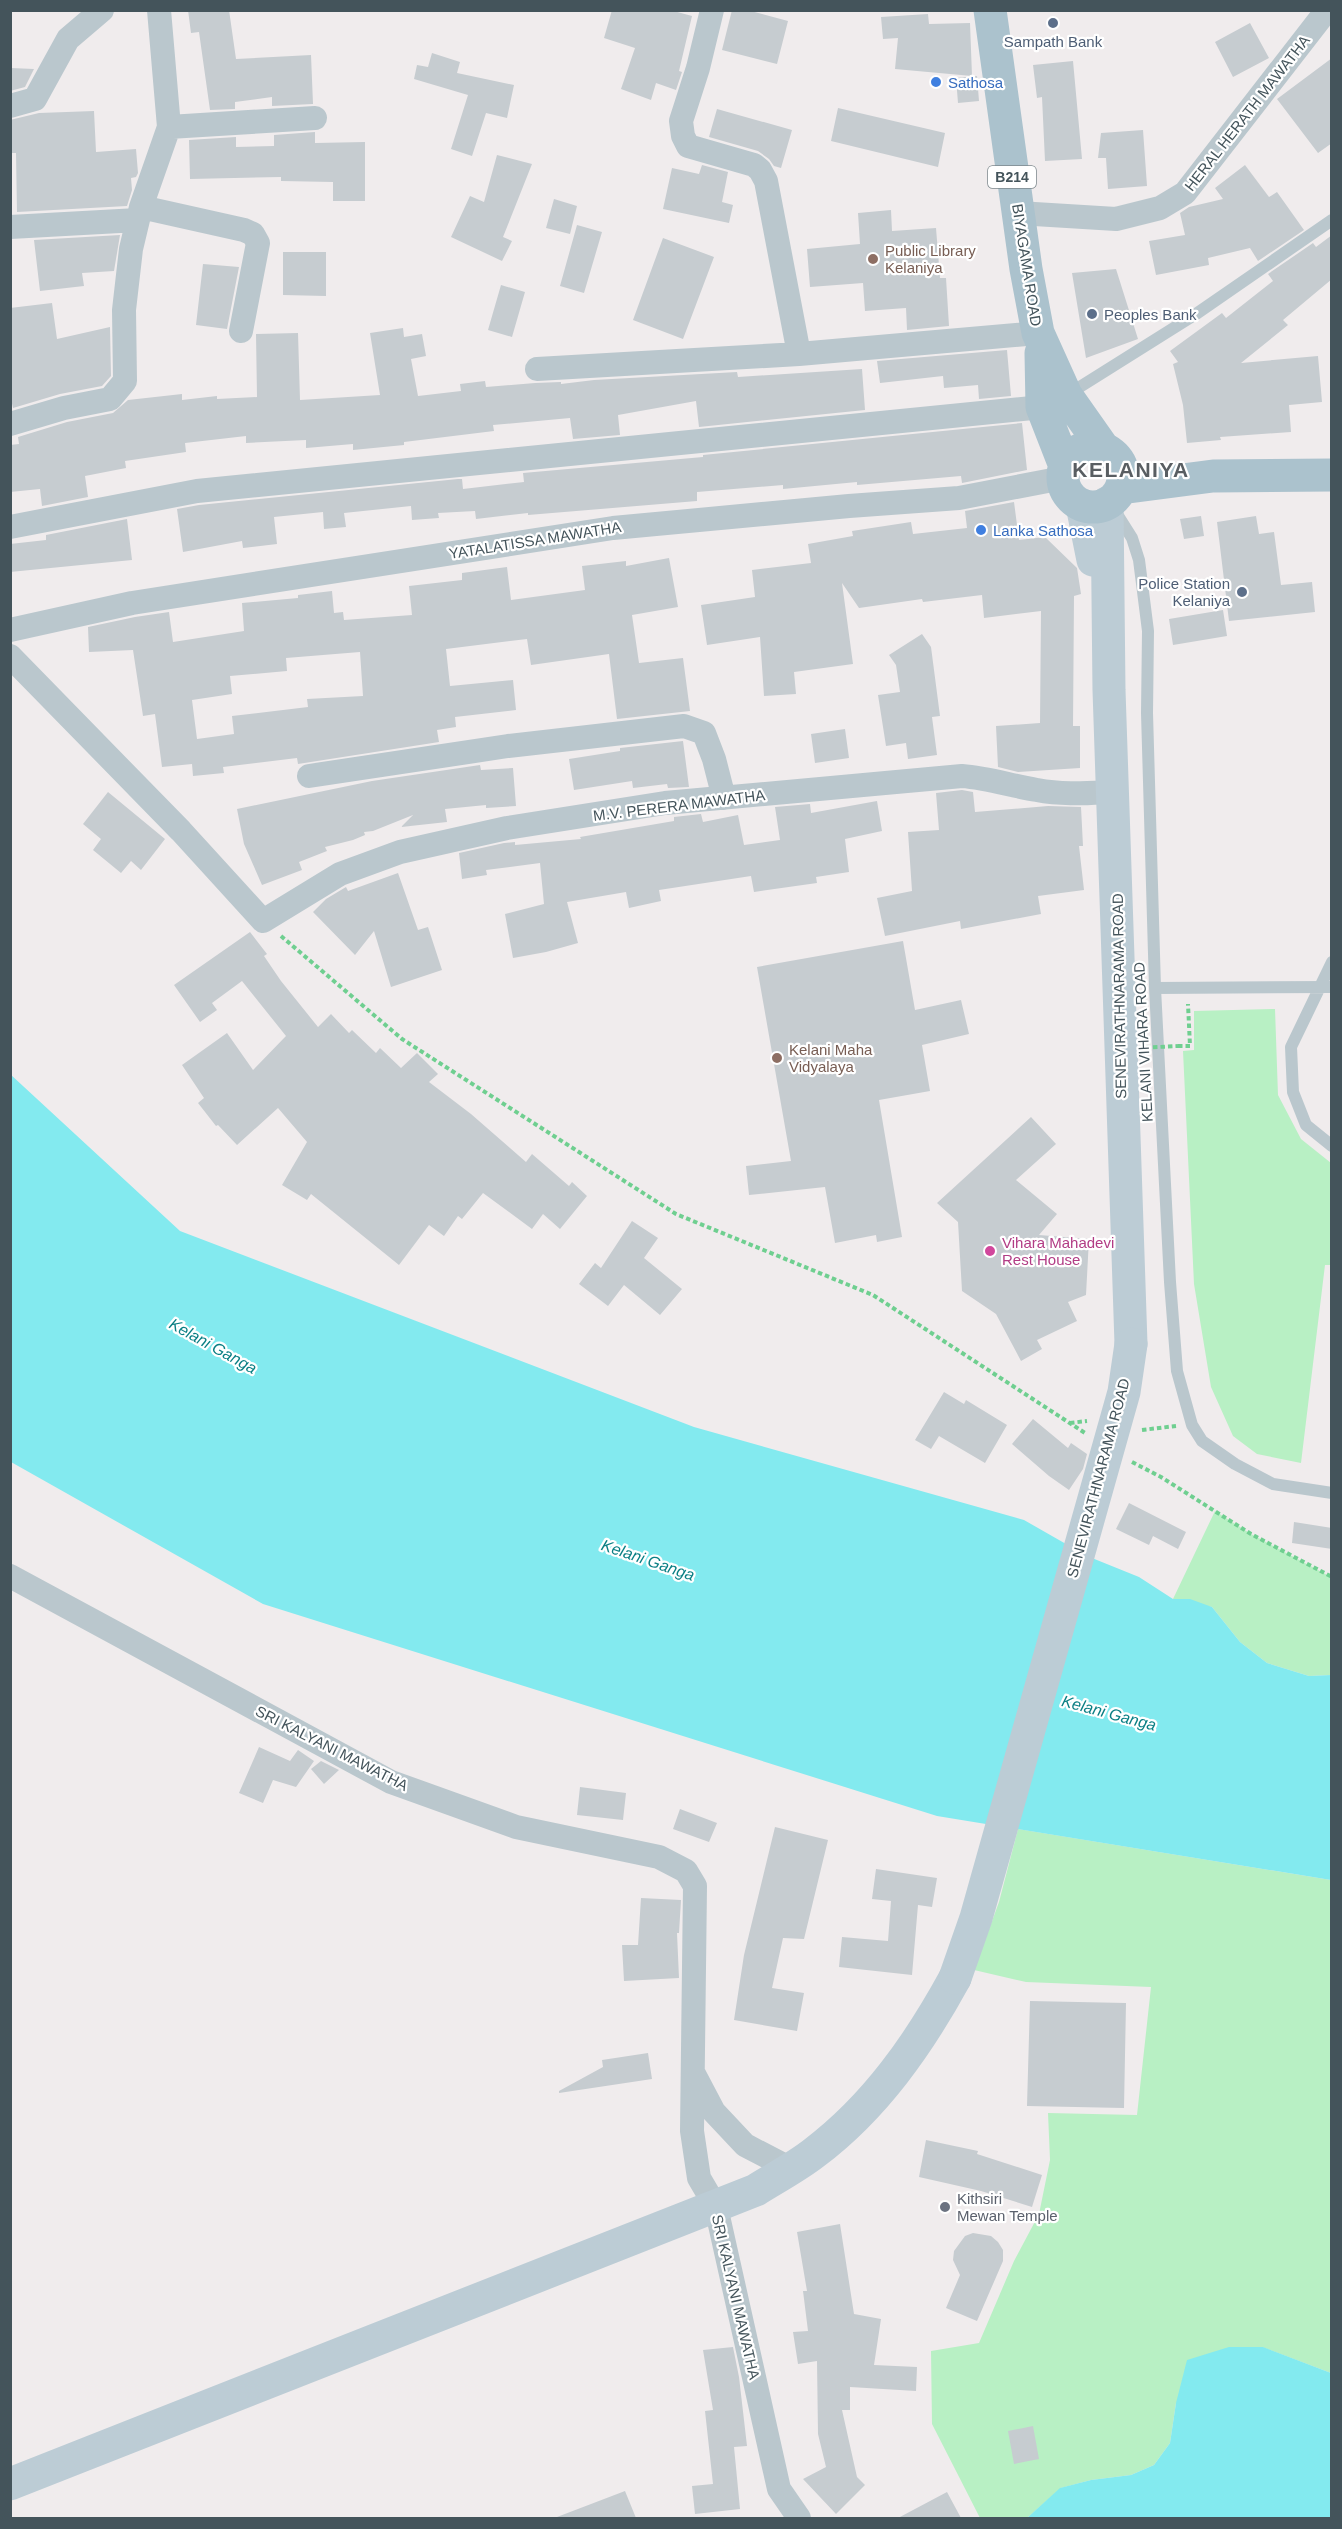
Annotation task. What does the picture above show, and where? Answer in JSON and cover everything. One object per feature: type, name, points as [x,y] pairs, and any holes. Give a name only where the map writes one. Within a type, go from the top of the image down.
[{"type":"main road","name":"BIYAGAMA ROAD","points":[[990,10],[1018,213],[1039,338],[1054,401],[1064,472]]},
{"type":"main road","name":"BIYAGAMA ROAD","points":[[1054,401],[1109,452]]},
{"type":"main road","points":[[1213,476],[1092,446],[1070,457],[1064,472],[1065,487],[1072,498],[1105,500],[1213,476],[1332,475]]},
{"type":"main road","points":[[1105,500],[1123,477],[1121,465],[1109,452]]},
{"type":"street","points":[[10,106],[35,99],[68,39],[102,10]]},
{"type":"street","points":[[10,424],[64,408],[111,399],[125,381],[124,310],[131,249],[140,213],[169,127],[159,10]]},
{"type":"street","points":[[712,10],[698,68],[681,121],[683,136],[688,146],[754,165],[766,181],[799,354]]},
{"type":"street","name":"HERAL HERATH MAWATHA","points":[[1018,213],[1116,219],[1160,208],[1185,193],[1328,10]]},
{"type":"street","points":[[169,127],[315,118]]},
{"type":"street","points":[[10,227],[140,213],[244,230],[253,234],[258,243],[241,331]]},
{"type":"street","points":[[537,369],[1039,338]]},
{"type":"street","points":[[10,527],[197,490],[1054,401]]},
{"type":"street","name":"YATALATISSA MAWATHA","points":[[10,630],[132,603],[613,528],[959,498],[1064,472]]},
{"type":"street","name":"SENEVIRATHNARAMA ROAD","points":[[10,2484],[756,2190],[791,2169],[838,2133],[886,2083],[909,2055],[955,1978],[976,1918],[1124,1392],[1131,1344],[1120,1078],[1105,500]]},
{"type":"street","points":[[10,656],[181,831],[263,921]]},
{"type":"street","points":[[309,776],[508,746],[684,726],[704,733],[714,759],[724,798]]},
{"type":"street","name":"M.V. PERERA MAWATHA","points":[[263,921],[340,874],[400,852],[507,828],[665,803],[962,776],[979,777],[1039,791],[1066,794],[1113,792]]},
{"type":"street","name":"SRI KALYANI MAWATHA","points":[[10,1576],[391,1782],[516,1827],[659,1857],[686,1870],[695,1886],[696,1906],[692,2131],[699,2178],[716,2207],[779,2489],[799,2518]]},
{"type":"street","name":"SRI KALYANI MAWATHA","points":[[693,2072],[714,2112],[745,2145],[791,2169]]},
{"type":"lane","points":[[1054,401],[1196,314],[1332,220]]},
{"type":"lane","name":"KELANI VIHARA ROAD","points":[[1105,500],[1132,538],[1139,560],[1146,604],[1155,988],[1170,1282],[1177,1371],[1192,1425],[1202,1441],[1235,1464],[1273,1484],[1332,1493]]},
{"type":"lane","points":[[1332,962],[1327,986],[1292,1047],[1293,1092],[1306,1125],[1332,1146]]},
{"type":"lane","points":[[1155,988],[1327,986]]},
{"type":"path","points":[[263,921],[402,1039],[676,1214],[873,1295],[1089,1435]]},
{"type":"path","points":[[1138,1048],[1190,1046],[1189,1016]]},
{"type":"path","points":[[1138,1430],[1192,1425]]},
{"type":"path","points":[[1125,1459],[1161,1478],[1251,1534],[1332,1577]]},
{"type":"green space","points":[[1275,1009],[1278,1095],[1301,1139],[1331,1163],[1331,1265],[1325,1265],[1301,1463],[1257,1454],[1233,1436],[1211,1387],[1194,1284],[1183,1051],[1194,1050],[1194,1011]]},
{"type":"green space","points":[[1215,1511],[1251,1534],[1331,1577],[1331,1675],[1309,1676],[1267,1663],[1240,1642],[1212,1607],[1173,1599]]},
{"type":"green space","points":[[1018,1829],[1331,1880],[1331,2373],[1262,2347],[1176,2403],[1170,2443],[1154,2465],[1131,2475],[1091,2480],[1061,2488],[1027,2518],[980,2518],[932,2424],[931,2351],[979,2343],[1014,2261],[1039,2214],[1050,2160],[1048,2113],[1137,2115],[1151,1987],[1026,1982],[974,1970],[999,1902]]},
{"type":"water","name":"Kelani Ganga","points":[[10,1074],[180,1231],[694,1427],[1024,1520],[1087,1556],[1139,1577],[1173,1599],[1190,1599],[1212,1607],[1240,1642],[1267,1663],[1309,1676],[1331,1675],[1331,1880],[937,1816],[263,1604],[11,1462]]},
{"type":"water","points":[[1229,2347],[1263,2347],[1331,2373],[1331,2518],[1027,2518],[1060,2488],[1091,2480],[1131,2475],[1154,2465],[1170,2443],[1176,2403],[1187,2360]]},
{"type":"building","points":[[188,10],[229,10],[236,59],[311,55],[313,104],[272,106],[272,97],[235,102],[235,109],[210,110],[199,32],[191,33]]},
{"type":"building","points":[[612,10],[670,10],[692,16],[679,71],[682,72],[676,90],[656,83],[651,100],[621,89],[635,48],[604,38]]},
{"type":"building","points":[[732,10],[747,10],[788,21],[777,64],[722,50]]},
{"type":"building","points":[[928,14],[929,24],[970,23],[972,76],[895,69],[898,38],[883,39],[881,17]]},
{"type":"building","points":[[1250,23],[1269,58],[1233,77],[1215,42]]},
{"type":"building","points":[[432,53],[460,62],[457,73],[514,85],[507,118],[486,113],[472,156],[451,149],[468,95],[414,79],[417,65],[428,67]]},
{"type":"building","points":[[1332,58],[1332,143],[1318,153],[1277,99]]},
{"type":"building","points":[[1073,61],[1082,159],[1045,161],[1042,97],[1037,98],[1033,65]]},
{"type":"building","points":[[11,68],[34,69],[25,87],[10,91]]},
{"type":"building","points":[[977,76],[979,101],[958,103],[956,78]]},
{"type":"building","points":[[838,108],[945,133],[938,167],[831,141]]},
{"type":"building","points":[[717,109],[792,130],[781,168],[774,166],[758,151],[709,137]]},
{"type":"building","points":[[94,111],[96,152],[136,149],[138,173],[136,177],[131,178],[132,190],[127,206],[17,212],[16,153],[10,153],[10,120],[39,113]]},
{"type":"building","points":[[1143,130],[1147,186],[1108,189],[1106,158],[1098,158],[1101,133]]},
{"type":"building","points":[[315,132],[315,143],[365,142],[365,201],[333,201],[333,182],[281,181],[281,177],[190,179],[189,140],[236,137],[236,147],[274,146],[274,135]]},
{"type":"building","points":[[497,155],[532,164],[503,237],[512,241],[502,261],[451,237],[470,196],[484,202]]},
{"type":"building","points":[[702,165],[728,172],[722,202],[733,205],[729,223],[663,209],[672,168],[699,174]]},
{"type":"building","points":[[1245,165],[1269,197],[1277,192],[1304,230],[1258,261],[1250,248],[1208,258],[1209,265],[1156,275],[1149,241],[1185,235],[1180,213],[1189,207],[1223,199],[1215,188]]},
{"type":"building","points":[[554,199],[577,206],[570,234],[546,228]]},
{"type":"building","name":"Public Library Kelaniya","points":[[891,210],[892,231],[936,228],[940,278],[946,278],[949,326],[907,330],[906,308],[865,311],[863,283],[810,287],[807,249],[860,244],[858,213]]},
{"type":"building","points":[[577,225],[602,232],[584,293],[560,286]]},
{"type":"building","points":[[120,235],[114,271],[82,273],[84,286],[40,291],[34,240]]},
{"type":"building","points":[[1332,235],[1332,279],[1283,320],[1288,325],[1241,363],[1318,356],[1322,402],[1289,405],[1291,432],[1220,437],[1221,440],[1187,443],[1183,405],[1173,364],[1178,362],[1170,351],[1222,313],[1226,318],[1273,281],[1268,274],[1313,243],[1316,247]]},
{"type":"building","points":[[663,238],[714,257],[683,339],[633,320]]},
{"type":"building","points":[[283,252],[326,252],[326,296],[283,295]]},
{"type":"building","points":[[203,264],[239,267],[227,329],[196,325]]},
{"type":"building","points":[[1116,269],[1138,339],[1086,358],[1072,273]]},
{"type":"building","points":[[501,285],[525,292],[512,337],[488,330]]},
{"type":"building","points":[[52,303],[57,339],[110,327],[111,376],[102,386],[60,394],[13,408],[10,395],[10,308]]},
{"type":"building","points":[[403,328],[404,337],[422,334],[426,356],[411,359],[418,396],[461,391],[460,384],[485,381],[486,387],[737,372],[738,377],[862,369],[865,410],[699,427],[696,401],[618,415],[620,435],[573,439],[570,418],[493,425],[494,431],[404,442],[404,445],[353,450],[353,444],[306,448],[306,440],[246,443],[246,436],[185,443],[186,452],[125,461],[126,468],[85,476],[88,497],[42,506],[40,489],[10,492],[10,445],[19,444],[18,437],[67,422],[113,413],[128,400],[182,394],[182,400],[217,396],[217,399],[257,397],[256,334],[298,333],[300,400],[380,395],[370,333]]},
{"type":"building","points":[[1007,350],[1011,396],[979,399],[978,385],[944,388],[943,376],[880,383],[877,361]]},
{"type":"building","points":[[1022,423],[1027,470],[962,483],[961,476],[783,489],[783,485],[697,492],[697,501],[476,519],[475,511],[438,513],[439,518],[412,520],[411,506],[344,513],[346,527],[324,529],[323,512],[274,517],[277,544],[243,548],[242,541],[183,552],[177,509],[458,479],[462,479],[463,489],[524,482],[523,473],[703,457],[703,455]]},
{"type":"building","points":[[1014,502],[1019,540],[1045,537],[1077,568],[1081,594],[1074,596],[1073,726],[1080,726],[1080,768],[1018,772],[998,767],[996,726],[1040,723],[1041,611],[984,618],[982,595],[923,602],[922,599],[859,608],[842,583],[853,664],[794,672],[796,694],[764,696],[760,637],[707,645],[701,605],[755,597],[752,570],[811,563],[808,544],[853,536],[852,531],[911,522],[913,534],[967,528],[965,511]]},
{"type":"building","points":[[1201,516],[1204,536],[1184,539],[1180,519]]},
{"type":"building","points":[[1256,516],[1259,534],[1274,532],[1281,585],[1312,582],[1315,612],[1229,621],[1217,522]]},
{"type":"building","points":[[127,519],[132,560],[10,572],[10,544],[46,540],[46,535]]},
{"type":"building","points":[[669,558],[678,607],[632,615],[639,663],[683,658],[690,711],[617,719],[609,654],[531,665],[527,639],[446,649],[450,686],[513,680],[516,710],[455,717],[456,727],[437,730],[439,742],[298,764],[297,758],[223,767],[224,773],[193,776],[192,764],[162,767],[155,714],[143,716],[133,650],[89,652],[88,627],[135,617],[169,612],[173,642],[244,631],[242,603],[298,598],[298,595],[332,591],[334,613],[343,612],[344,620],[412,615],[409,586],[462,580],[462,573],[507,567],[511,600],[585,590],[582,566],[626,561],[626,566]],"holes":[[[360,652],[363,696],[307,699],[308,707],[232,716],[234,734],[197,739],[192,700],[232,694],[230,676],[287,671],[286,658]]]},
{"type":"building","points":[[1223,610],[1227,636],[1173,645],[1169,619]]},
{"type":"building","points":[[922,634],[931,647],[940,716],[932,717],[937,755],[908,759],[906,743],[886,746],[878,695],[900,692],[896,665],[889,655]]},
{"type":"building","points":[[845,729],[849,758],[815,763],[811,734]]},
{"type":"building","points":[[683,741],[689,787],[668,788],[667,784],[633,788],[632,781],[574,790],[569,759],[620,751],[620,748]]},
{"type":"building","points":[[480,765],[481,770],[513,768],[516,806],[486,808],[486,805],[445,809],[447,822],[401,827],[413,815],[373,831],[364,832],[365,835],[353,840],[325,847],[327,851],[299,862],[302,870],[262,885],[244,844],[237,809],[372,781]]},
{"type":"building","points":[[962,790],[973,792],[975,812],[1048,806],[1081,807],[1083,846],[1079,846],[1084,890],[1038,896],[1041,914],[961,929],[960,921],[885,936],[877,898],[912,891],[908,832],[939,830],[936,793]]},
{"type":"building","points":[[108,792],[165,839],[141,870],[131,861],[121,873],[93,850],[101,839],[83,824]]},
{"type":"building","points":[[877,801],[882,831],[845,839],[849,872],[816,877],[817,883],[754,892],[751,876],[659,890],[661,901],[629,908],[626,892],[567,902],[578,943],[546,952],[513,958],[505,914],[544,904],[540,863],[486,870],[487,875],[462,879],[459,853],[504,843],[515,842],[515,845],[581,839],[580,837],[674,821],[674,817],[701,814],[703,822],[738,815],[744,845],[780,840],[775,807],[810,804],[811,813]]},
{"type":"building","points":[[398,873],[418,930],[428,927],[442,970],[391,987],[374,931],[355,955],[313,912],[326,899],[346,887],[348,891]]},
{"type":"building","points":[[250,932],[267,954],[264,956],[281,981],[318,1027],[331,1014],[349,1033],[352,1030],[376,1053],[380,1048],[401,1068],[417,1053],[438,1074],[429,1082],[471,1114],[526,1162],[532,1154],[569,1186],[572,1182],[587,1196],[560,1229],[543,1214],[532,1229],[483,1193],[462,1219],[458,1216],[444,1236],[429,1225],[399,1265],[311,1194],[307,1200],[282,1185],[307,1142],[278,1108],[237,1145],[218,1125],[216,1126],[198,1103],[204,1098],[182,1065],[227,1033],[253,1070],[286,1036],[242,981],[212,1003],[217,1010],[200,1022],[174,985]]},
{"type":"building","points":[[903,941],[915,1010],[961,1000],[969,1034],[922,1045],[930,1091],[879,1100],[902,1237],[877,1242],[876,1235],[835,1243],[825,1187],[749,1195],[746,1166],[791,1161],[757,967]]},
{"type":"building","points":[[1031,1117],[1056,1144],[1016,1180],[1057,1214],[1039,1235],[1089,1239],[1086,1295],[1068,1302],[1077,1321],[1037,1340],[1042,1349],[1021,1361],[996,1314],[962,1291],[958,1222],[937,1203]]},
{"type":"building","points":[[632,1221],[658,1238],[644,1258],[682,1289],[660,1315],[624,1285],[608,1306],[579,1284],[595,1263],[601,1268]]},
{"type":"building","points":[[944,1392],[964,1404],[966,1400],[1007,1425],[985,1463],[939,1436],[931,1449],[915,1440]]},
{"type":"building","points":[[1033,1419],[1068,1448],[1071,1443],[1087,1454],[1083,1469],[1069,1490],[1012,1444]]},
{"type":"building","points":[[1129,1503],[1186,1532],[1178,1549],[1153,1536],[1149,1545],[1116,1529]]},
{"type":"building","points":[[1294,1522],[1332,1528],[1332,1549],[1292,1543]]},
{"type":"building","points":[[259,1747],[290,1761],[298,1750],[314,1761],[296,1787],[273,1780],[263,1803],[239,1793]]},
{"type":"building","points":[[321,1761],[339,1770],[324,1784],[311,1769]]},
{"type":"building","points":[[580,1787],[626,1793],[623,1820],[577,1815]]},
{"type":"building","points":[[680,1809],[717,1823],[709,1842],[673,1829]]},
{"type":"building","points":[[775,1827],[828,1840],[804,1939],[783,1938],[772,1988],[804,1993],[797,2031],[734,2020],[744,1955]]},
{"type":"building","points":[[876,1869],[937,1878],[932,1907],[918,1905],[912,1975],[839,1967],[842,1937],[888,1941],[891,1901],[872,1899]]},
{"type":"building","points":[[641,1898],[681,1900],[679,1933],[677,1933],[679,1978],[624,1981],[622,1945],[638,1945]]},
{"type":"building","points":[[1030,2001],[1126,2003],[1124,2108],[1027,2106]]},
{"type":"building","points":[[648,2053],[652,2079],[559,2093],[603,2067],[602,2060]]},
{"type":"building","points":[[926,2140],[978,2151],[977,2154],[1042,2175],[1032,2207],[981,2191],[919,2177]]},
{"type":"building","points":[[840,2224],[854,2314],[881,2319],[874,2365],[917,2367],[916,2391],[850,2387],[850,2410],[842,2410],[857,2477],[865,2485],[836,2514],[803,2479],[826,2467],[818,2434],[817,2361],[798,2364],[793,2332],[808,2331],[803,2291],[807,2291],[797,2232]]},
{"type":"building","points":[[973,2233],[991,2236],[1003,2250],[1003,2261],[977,2321],[946,2308],[960,2275],[953,2260],[954,2251],[965,2236]]},
{"type":"building","points":[[733,2347],[747,2446],[734,2447],[740,2509],[695,2514],[692,2486],[713,2484],[705,2411],[713,2410],[703,2350]]},
{"type":"building","points":[[1033,2426],[1039,2459],[1014,2464],[1008,2431]]},
{"type":"building","points":[[625,2491],[636,2518],[557,2517]]},
{"type":"building","points":[[947,2492],[961,2518],[898,2518]]},
{"type":"place","name":"Sampath Bank","points":[[1053,23]]},
{"type":"place","name":"Sathosa","points":[[936,82]]},
{"type":"place","name":"Public Library Kelaniya","points":[[873,259]]},
{"type":"place","name":"Peoples Bank","points":[[1092,314]]},
{"type":"place","name":"Lanka Sathosa","points":[[981,530]]},
{"type":"place","name":"Police Station Kelaniya","points":[[1242,592]]},
{"type":"place","name":"Kelani Maha Vidyalaya","points":[[777,1058]]},
{"type":"place","name":"Vihara Mahadevi Rest House","points":[[990,1251]]},
{"type":"place","name":"Kithsiri Mewan Temple","points":[[945,2207]]},
{"type":"district","name":"KELANIYA","points":[[1131,469]]}]
